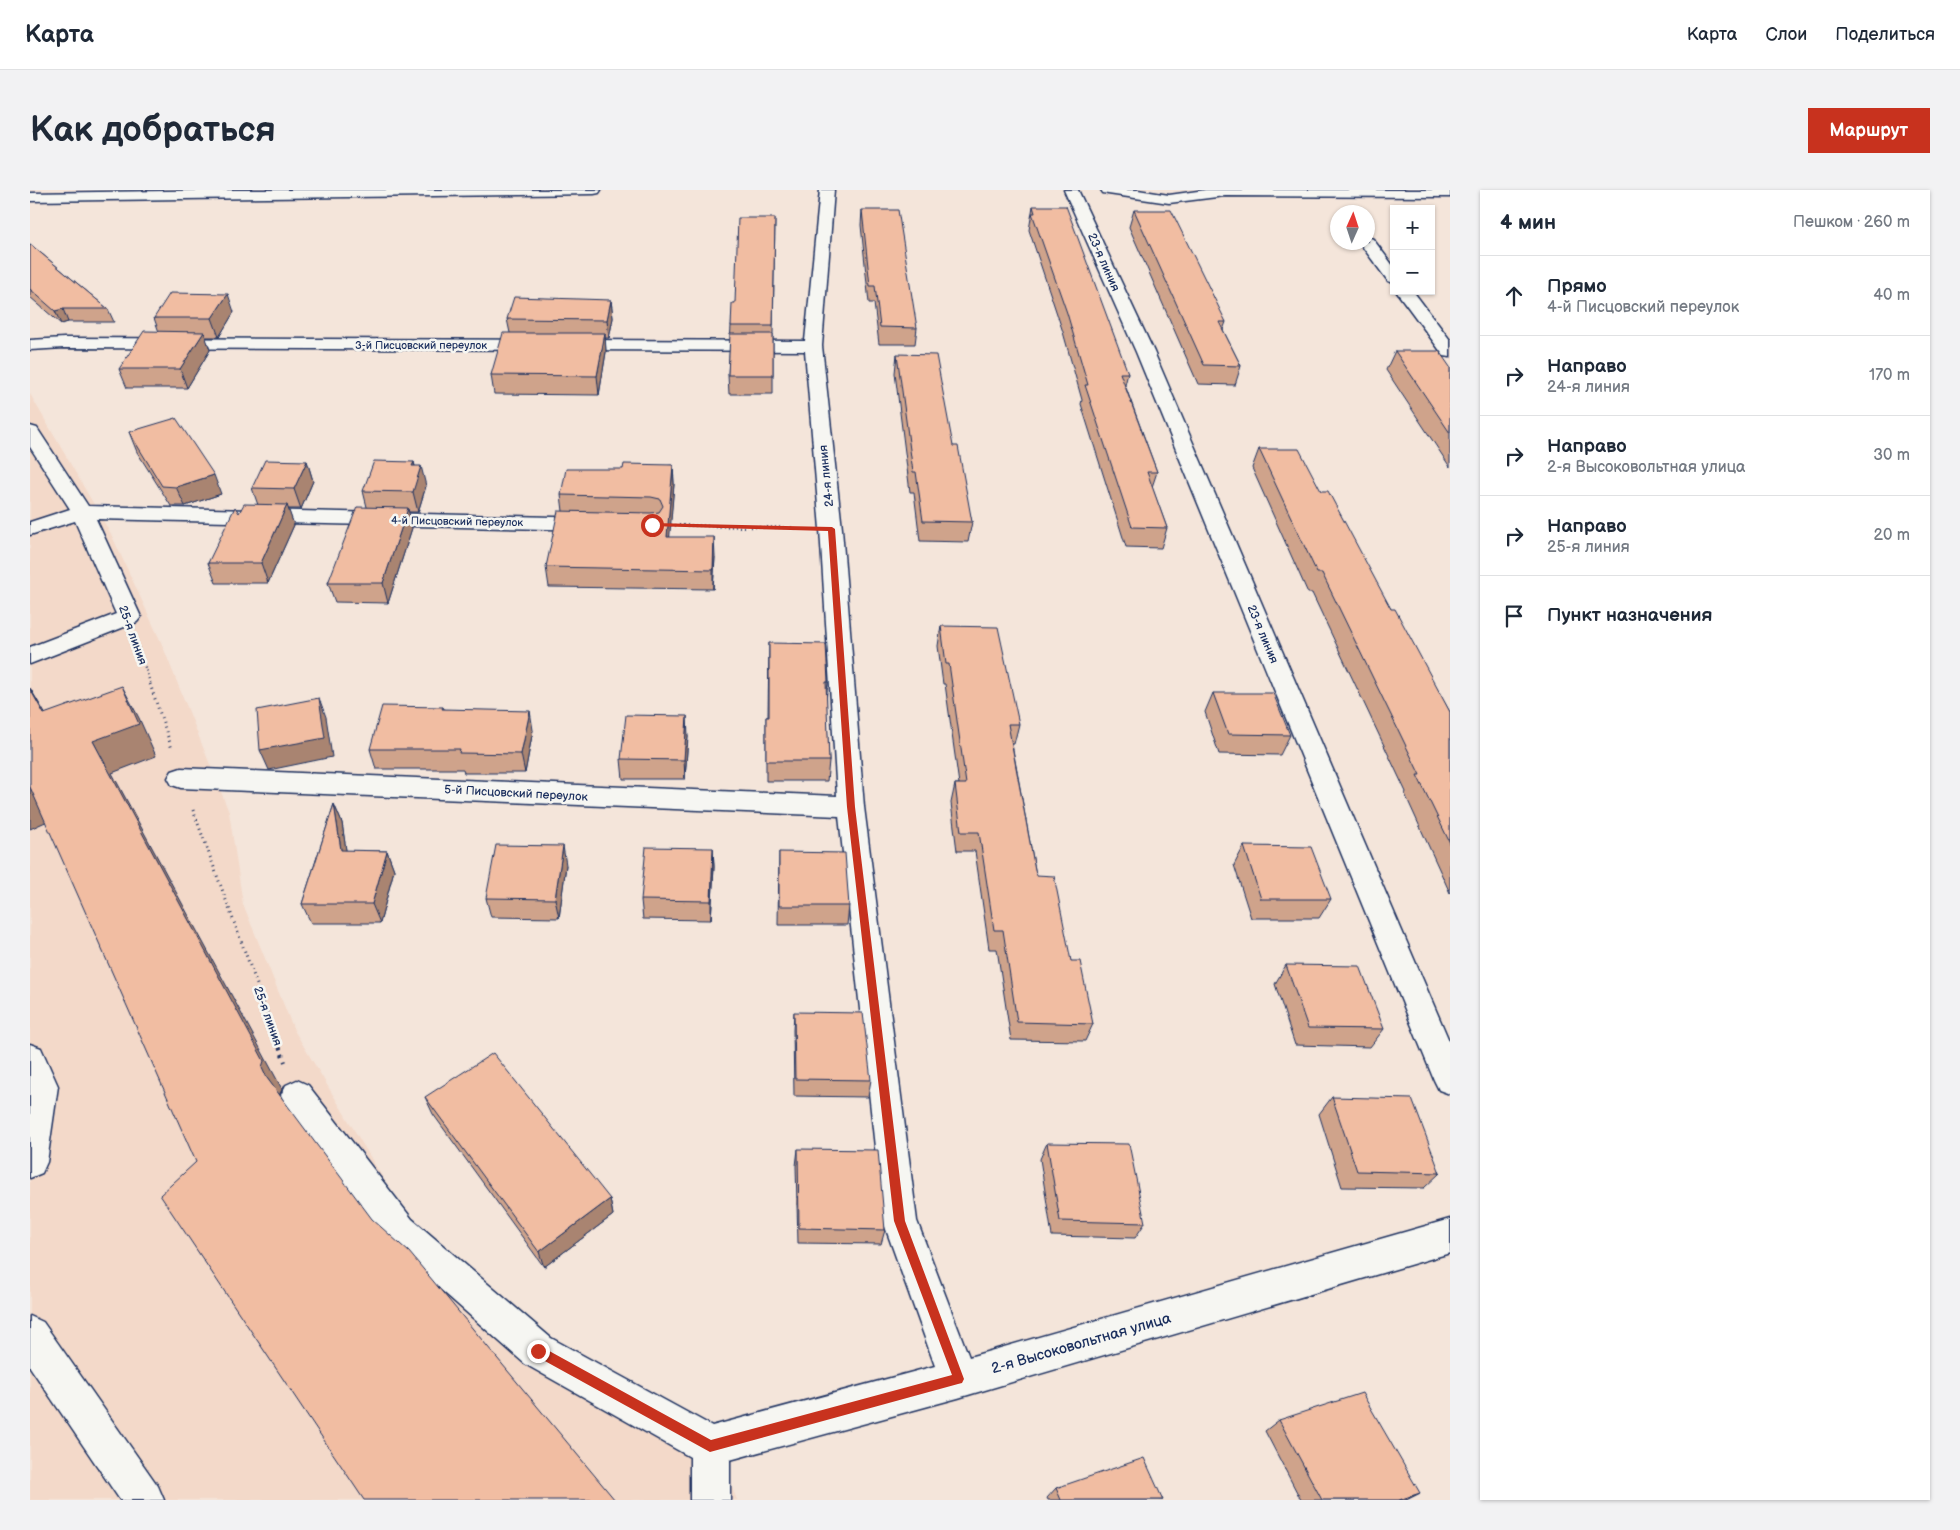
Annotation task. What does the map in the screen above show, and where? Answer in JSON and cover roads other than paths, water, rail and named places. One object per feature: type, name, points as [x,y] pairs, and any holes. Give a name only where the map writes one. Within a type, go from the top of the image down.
[{"type":"street","points":[[30,197],[594,190]]},
{"type":"street","name":"24-я линия","points":[[827,190],[813,346],[832,529],[851,807],[900,1221],[958,1379]]},
{"type":"street","name":"23-я линия","points":[[1071,190],[1145,352],[1450,1080]]},
{"type":"street","points":[[1108,190],[1169,199],[1225,192],[1450,193]]},
{"type":"street","points":[[1329,192],[1339,205]]},
{"type":"street","points":[[1373,250],[1390,273]]},
{"type":"street","points":[[1407,295],[1450,352]]},
{"type":"street","name":"3-й Писцовский переулок","points":[[30,346],[64,343],[813,346]]},
{"type":"street","name":"25-я линия","points":[[30,432],[82,512],[132,627],[30,656]]},
{"type":"street","name":"4-й Писцовский переулок","points":[[30,529],[82,512],[652,525]]},
{"type":"street","name":"5-й Писцовский переулок","points":[[182,778],[851,807]]},
{"type":"street","points":[[30,1058],[42,1086],[30,1162]]},
{"type":"street","points":[[297,1095],[400,1231],[538,1351],[710,1446],[710,1500]]},
{"type":"street","name":"2-я Высоковольтная улица","points":[[710,1446],[958,1379],[1450,1236]]},
{"type":"street","points":[[30,1335],[144,1500]]}]
